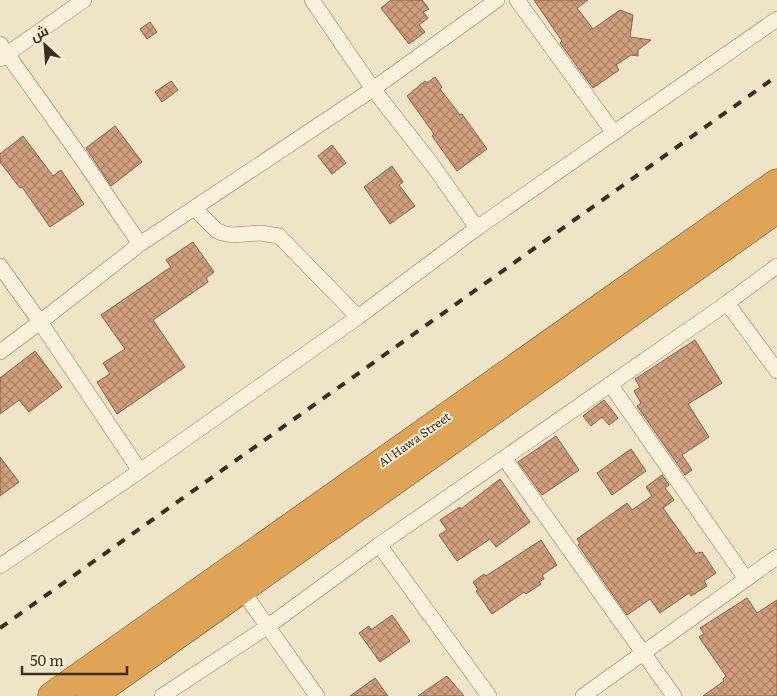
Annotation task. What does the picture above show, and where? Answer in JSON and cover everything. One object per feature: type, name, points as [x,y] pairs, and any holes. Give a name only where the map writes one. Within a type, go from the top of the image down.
[{"type":"highway","name":"Al Hawa Street","points":[[52,696],[777,183]]},
{"type":"highway","name":"Al Hawa Street","points":[[91,696],[777,209]]},
{"type":"street","points":[[84,0],[2,53],[80,156],[140,244]]},
{"type":"street","points":[[312,0],[373,89],[431,163],[477,228]]},
{"type":"street","points":[[0,352],[140,244],[373,89],[497,0]]},
{"type":"street","points":[[517,0],[614,132]]},
{"type":"street","points":[[0,566],[140,472],[358,317],[477,228],[777,19]]},
{"type":"street","points":[[194,208],[216,230],[222,233],[232,235],[261,233],[280,236],[358,317]]},
{"type":"street","points":[[0,266],[40,322],[140,472]]},
{"type":"street","points":[[164,695],[267,627],[379,545],[727,303],[777,266]]},
{"type":"street","points":[[727,303],[777,371]]},
{"type":"street","points":[[610,384],[746,579]]},
{"type":"street","points":[[504,458],[674,696]]},
{"type":"street","points":[[379,545],[489,696]]},
{"type":"street","points":[[583,696],[777,557]]},
{"type":"street","points":[[241,589],[317,696]]},
{"type":"building","points":[[391,0],[422,0],[429,9],[423,12],[428,18],[419,25],[425,32],[409,44],[381,8]]},
{"type":"building","points":[[534,0],[588,0],[577,8],[593,29],[620,10],[633,15],[630,37],[651,40],[638,50],[638,56],[631,55],[616,65],[619,70],[593,88],[560,43],[562,41]]},
{"type":"building","points":[[150,22],[157,32],[147,39],[140,29]]},
{"type":"building","points":[[435,77],[442,87],[440,89],[460,115],[462,114],[487,149],[457,171],[407,96],[425,81],[427,83]]},
{"type":"building","points":[[171,81],[178,90],[162,102],[155,92]]},
{"type":"building","points":[[115,126],[142,162],[111,186],[86,148]]},
{"type":"building","points":[[23,136],[53,176],[61,170],[84,204],[50,227],[22,187],[20,188],[0,162],[0,154]]},
{"type":"building","points":[[332,145],[346,163],[332,174],[318,156]]},
{"type":"building","points":[[392,166],[403,182],[399,185],[415,206],[390,224],[364,187]]},
{"type":"building","points":[[193,242],[214,272],[206,278],[208,282],[153,320],[185,367],[117,414],[97,382],[110,374],[103,363],[125,349],[101,315],[171,267],[166,260]]},
{"type":"building","points":[[695,340],[722,383],[688,404],[709,437],[682,455],[692,470],[685,475],[637,406],[641,403],[634,391],[640,387],[635,379]]},
{"type":"building","points":[[35,351],[62,387],[29,412],[19,400],[0,414],[0,378]]},
{"type":"building","points":[[604,400],[618,418],[609,425],[602,417],[591,426],[583,416]]},
{"type":"building","points":[[556,436],[579,470],[542,495],[518,462]]},
{"type":"building","points":[[631,449],[646,471],[612,495],[597,473]]},
{"type":"building","points":[[0,457],[19,482],[0,496]]},
{"type":"building","points":[[662,475],[669,485],[665,488],[674,500],[663,508],[696,554],[702,552],[716,573],[704,581],[707,586],[691,596],[689,593],[660,613],[650,599],[627,615],[578,545],[580,544],[577,539],[627,503],[632,510],[652,496],[646,487]]},
{"type":"building","points":[[500,479],[530,522],[496,547],[490,539],[457,561],[439,535],[447,530],[440,520],[460,507],[461,509]]},
{"type":"building","points":[[541,540],[557,565],[542,575],[544,579],[539,582],[541,584],[526,594],[524,592],[492,614],[476,591],[478,590],[473,582],[484,574],[486,576]]},
{"type":"building","points":[[747,598],[757,613],[777,600],[777,696],[703,696],[724,681],[723,679],[726,676],[699,637],[704,634],[700,628]]},
{"type":"building","points":[[392,615],[410,641],[380,662],[359,633],[369,626],[371,630]]},
{"type":"building","points":[[447,676],[464,696],[418,696]]},
{"type":"building","points":[[375,678],[388,696],[350,696]]},
{"type":"railway","points":[[0,628],[777,76]]}]
